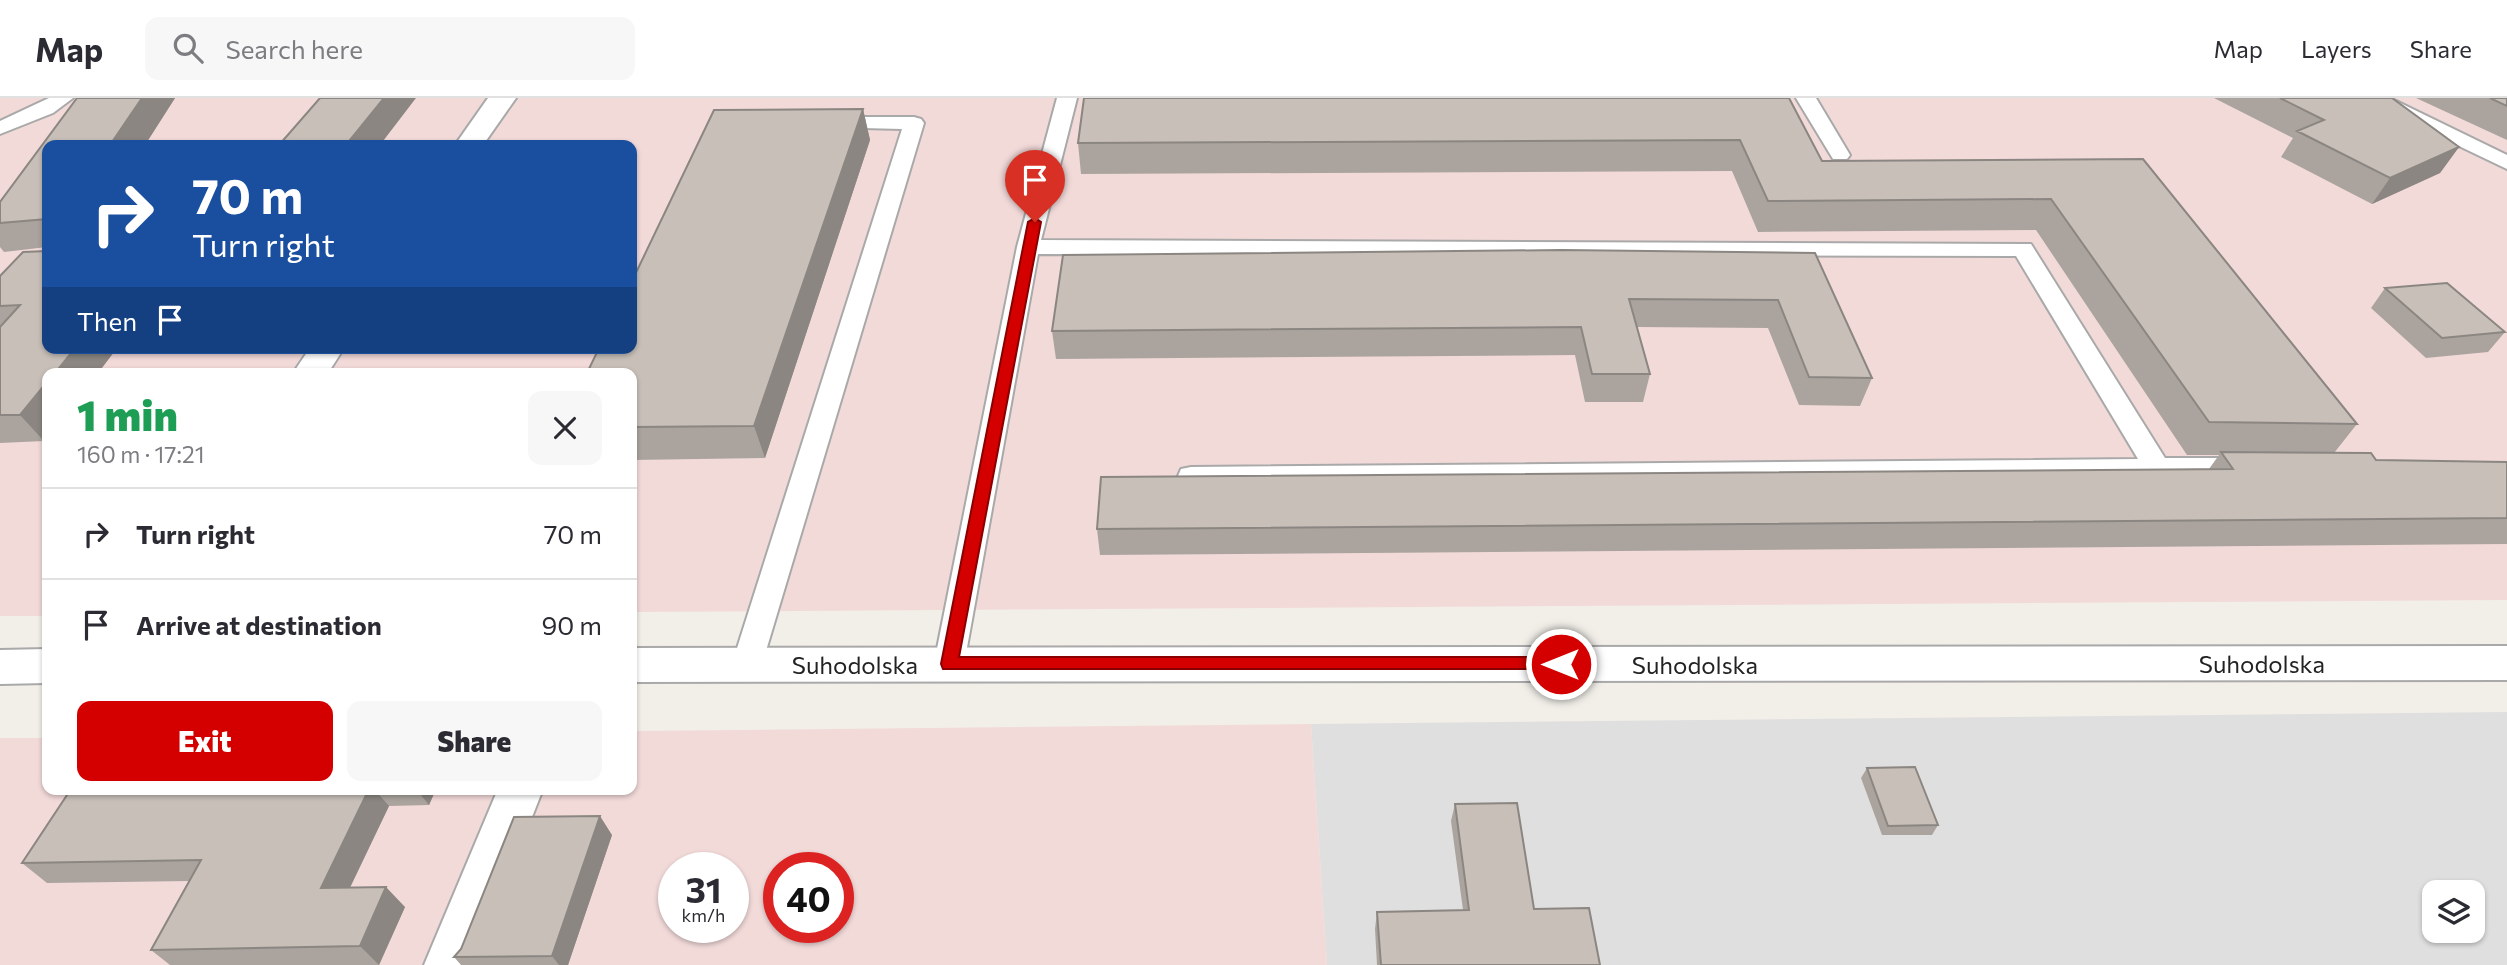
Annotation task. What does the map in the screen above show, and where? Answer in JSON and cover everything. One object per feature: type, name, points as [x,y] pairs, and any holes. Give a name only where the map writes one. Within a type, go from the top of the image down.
[{"type":"street","points":[[473,140],[502,98]]},
{"type":"street","name":"Suhodolska","points":[[637,665],[2507,663]]},
{"type":"street","points":[[0,667],[42,666]]},
{"type":"street","points":[[449,965],[519,795]]},
{"type":"lane","points":[[0,128],[63,98]]},
{"type":"lane","points":[[949,664],[1028,247],[1066,98]]},
{"type":"lane","points":[[1806,98],[1840,155]]},
{"type":"lane","points":[[2374,98],[2507,163]]},
{"type":"lane","points":[[747,664],[914,123],[804,123]]},
{"type":"lane","points":[[1028,247],[2023,249],[2156,466]]},
{"type":"lane","points":[[1192,476],[2277,467]]},
{"type":"shaded area","points":[[0,98],[2507,98],[2507,600],[637,612],[637,368],[42,368],[42,616],[0,616]]},
{"type":"shaded area","points":[[2507,712],[2507,965],[1327,965],[1311,724]]},
{"type":"shaded area","points":[[1311,724],[1327,965],[0,965],[0,738],[42,738],[42,795],[637,795],[637,731]]},
{"type":"building","points":[[77,98],[142,98],[113,140],[46,140]]},
{"type":"building","points":[[320,98],[384,98],[350,140],[283,140]]},
{"type":"building","points":[[1084,98],[1789,98],[1822,161],[2143,159],[2357,424],[2209,422],[2051,199],[1768,201],[1740,140],[1078,143]]},
{"type":"building","points":[[2280,98],[2392,98],[2459,147],[2390,178],[2297,131],[2324,120]]},
{"type":"building","points":[[2490,98],[2507,98],[2507,106]]},
{"type":"building","points":[[863,109],[754,426],[637,427],[637,368],[589,368],[596,354],[637,354],[637,271],[714,110]]},
{"type":"building","points":[[42,145],[42,219],[0,223],[0,202]]},
{"type":"building","points":[[1562,250],[1815,253],[1872,378],[1809,377],[1778,300],[1629,299],[1650,374],[1592,374],[1581,327],[1052,331],[1063,255]]},
{"type":"building","points":[[42,251],[42,354],[70,354],[59,368],[42,368],[42,388],[20,415],[0,415],[0,327],[20,305],[0,306],[0,276],[23,252]]},
{"type":"building","points":[[2447,283],[2505,332],[2442,338],[2385,288]]},
{"type":"building","points":[[2221,452],[2371,453],[2376,460],[2507,462],[2507,518],[1097,529],[1101,477],[2233,469]]},
{"type":"building","points":[[1915,767],[1938,825],[1888,826],[1867,768]]},
{"type":"building","points":[[67,795],[366,795],[321,888],[386,887],[360,946],[151,950],[201,860],[22,863]]},
{"type":"building","points":[[1517,803],[1534,909],[1589,908],[1600,965],[1381,965],[1377,912],[1469,910],[1455,804]]},
{"type":"building","points":[[600,816],[552,956],[454,957],[461,949],[514,817]]},
{"type":"route","points":[[1035,222],[949,664],[1561,664]]}]
